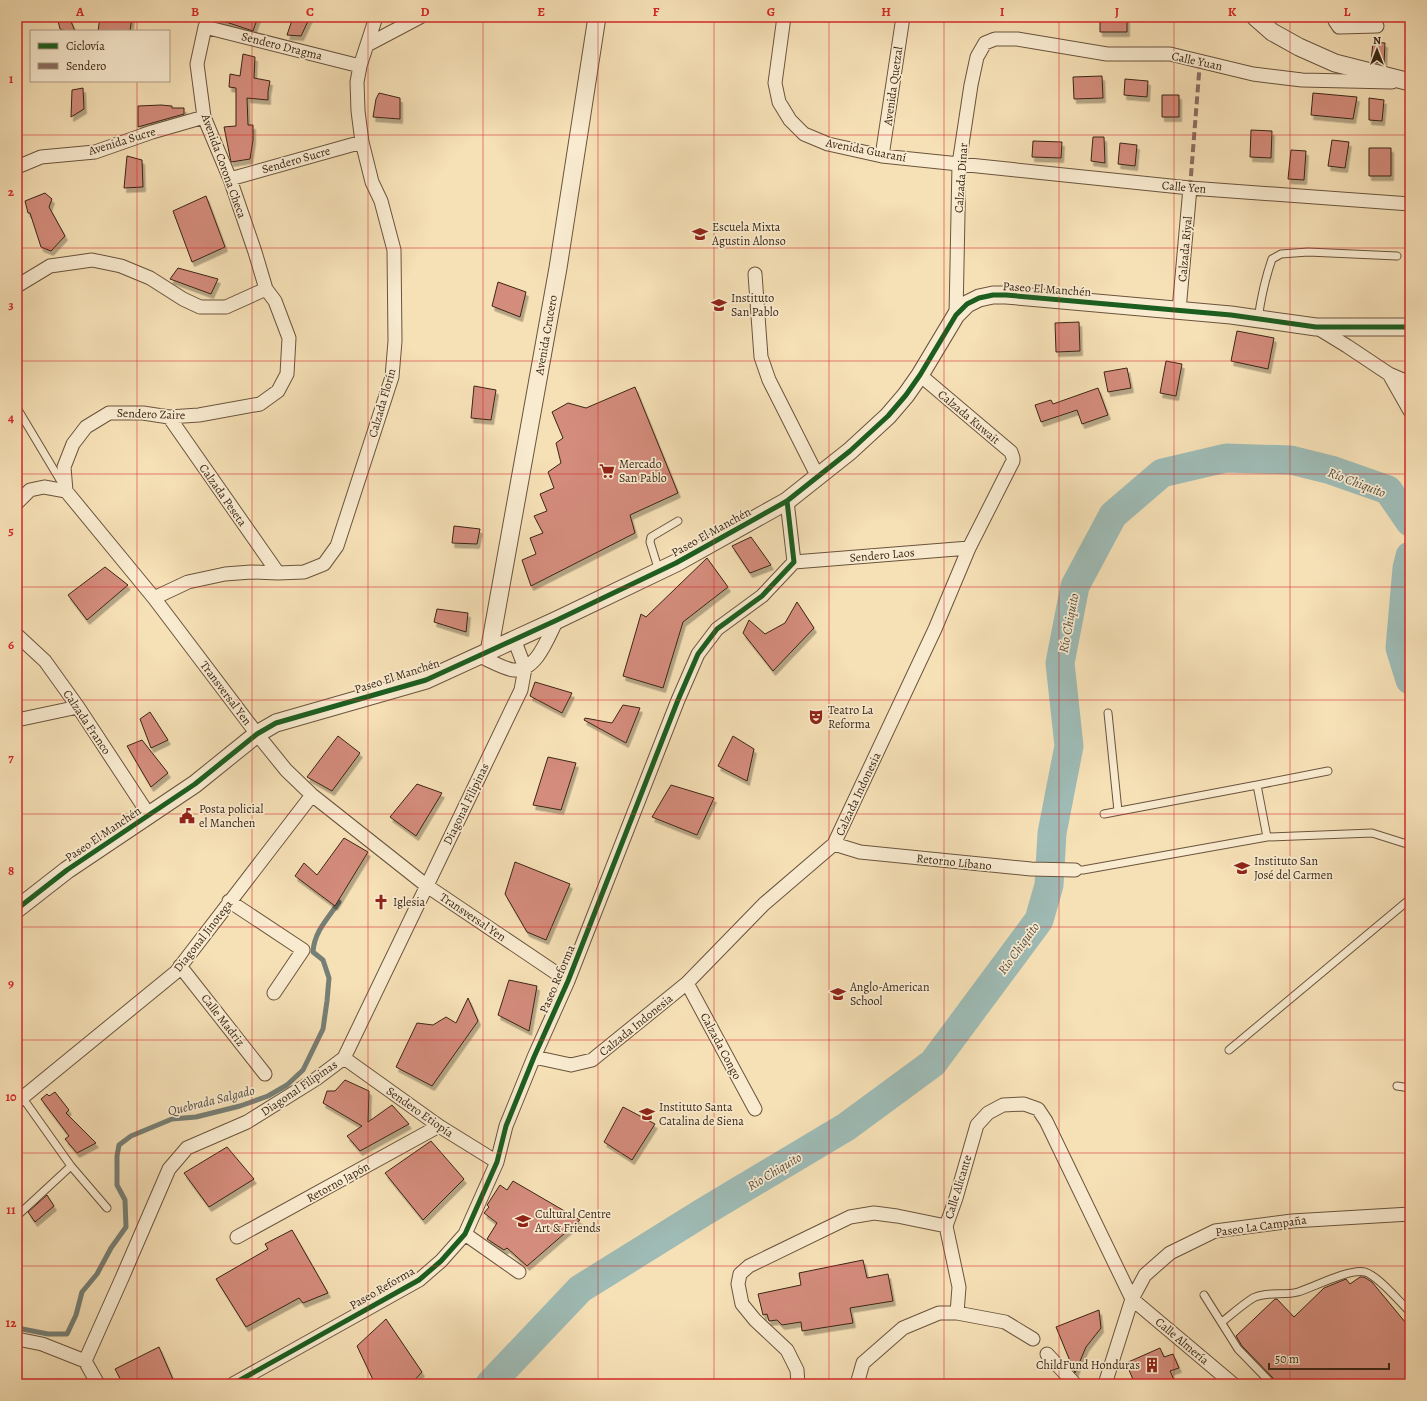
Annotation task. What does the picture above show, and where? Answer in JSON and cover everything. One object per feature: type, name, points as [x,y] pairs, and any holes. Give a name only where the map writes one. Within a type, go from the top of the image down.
[{"type":"street","name":"Calzada Florín","points":[[154,598],[188,582],[225,574],[251,572],[304,572],[324,564],[337,546],[392,377],[395,341],[394,250],[381,201],[372,182],[362,142],[358,111],[357,82],[360,66],[376,17]]},
{"type":"street","points":[[367,45],[420,17]]},
{"type":"street","name":"Avenida Crucero","points":[[484,654],[558,268],[598,17]]},
{"type":"street","name":"Avenida Guaraní","points":[[784,17],[775,83],[780,102],[790,120],[804,134],[828,144],[882,156],[959,164]]},
{"type":"street","name":"Avenida Quetzal","points":[[882,156],[903,17]]},
{"type":"street","points":[[1254,17],[1272,32],[1299,47],[1335,63],[1410,82]]},
{"type":"street","points":[[1335,17],[1335,21],[1339,27],[1377,26]]},
{"type":"street","name":"Sendero Dragma","points":[[207,22],[360,66]]},
{"type":"street","name":"Avenida Corona Checa","points":[[207,22],[197,64],[204,116],[230,179],[266,289]]},
{"type":"street","name":"Calle Yuan","points":[[985,43],[995,38],[1017,39],[1107,54],[1170,54],[1253,74],[1302,80],[1410,82]]},
{"type":"street","name":"Calzada Dinar","points":[[956,315],[959,164],[971,85],[977,57],[985,43]]},
{"type":"street","name":"Avenida Sucre","points":[[17,166],[41,157],[95,152],[204,116]]},
{"type":"street","name":"Sendero Sucre","points":[[230,179],[362,142]]},
{"type":"street","name":"Calle Yen","points":[[959,164],[1190,188],[1410,204]]},
{"type":"street","name":"Calzada Riyal","points":[[1179,310],[1190,188]]},
{"type":"street","points":[[17,286],[50,266],[92,260],[121,266],[150,278],[183,299],[200,306],[226,307],[266,289]]},
{"type":"street","points":[[755,274],[761,357],[769,380],[818,477]]},
{"type":"street","name":"Sendero Zaire","points":[[66,491],[64,467],[73,444],[86,427],[109,413],[144,413],[169,417],[199,415],[260,404],[278,391],[287,374],[289,338],[275,301],[266,289]]},
{"type":"street","name":"Paseo El Manchén","points":[[17,909],[67,870],[195,784],[257,734],[276,723],[426,680],[659,571],[787,501],[850,451],[888,416],[906,395],[920,375],[956,315],[968,304],[979,298],[993,295],[1006,295],[1179,310],[1316,327],[1410,327]]},
{"type":"street","points":[[1316,327],[1389,374],[1410,383]]},
{"type":"street","points":[[1389,374],[1410,411]]},
{"type":"street","name":"Calzada Kuwait","points":[[920,375],[1011,452],[1013,458],[1012,461]]},
{"type":"street","name":"Calzada Peseta","points":[[169,417],[278,573]]},
{"type":"street","name":"Calzada Indonesia","points":[[534,1057],[571,1065],[592,1060],[687,983],[764,904],[834,844],[935,629],[969,548],[1012,461]]},
{"type":"street","points":[[17,503],[30,490],[44,487],[66,491]]},
{"type":"street","name":"Transversal Yen","points":[[66,491],[154,598],[286,770],[312,795],[427,886],[568,981]]},
{"type":"street","points":[[787,501],[794,562]]},
{"type":"street","name":"Sendero Laos","points":[[794,562],[969,548]]},
{"type":"street","name":"Paseo Reforma","points":[[233,1384],[419,1280],[441,1261],[465,1234],[497,1162],[506,1126],[534,1057],[568,981],[678,700],[698,654],[717,629],[762,596],[794,562]]},
{"type":"street","points":[[484,654],[513,670],[525,668],[535,661],[557,620]]},
{"type":"street","name":"Calzada Franco","points":[[17,635],[45,661],[78,707],[149,815]]},
{"type":"street","points":[[514,639],[525,668]]},
{"type":"street","name":"Diagonal Filipinas","points":[[85,1361],[169,1169],[188,1148],[247,1122],[316,1079],[344,1058],[521,690],[525,668]]},
{"type":"street","points":[[17,720],[78,707]]},
{"type":"street","name":"Diagonal Jinotega","points":[[19,1097],[176,972],[229,901],[312,795]]},
{"type":"street","name":"Retorno Líbano","points":[[834,844],[860,852],[1031,869],[1075,870]]},
{"type":"street","points":[[229,901],[303,950],[274,993]]},
{"type":"street","name":"Calle Madriz","points":[[180,966],[265,1074]]},
{"type":"street","name":"Calzada Congo","points":[[687,983],[755,1109]]},
{"type":"street","name":"Sendero Etiopía","points":[[344,1058],[439,1126],[497,1162]]},
{"type":"street","name":"Calle Alicante","points":[[798,1384],[797,1370],[787,1350],[755,1320],[742,1304],[738,1284],[740,1274],[749,1266],[850,1217],[874,1213],[946,1226],[956,1198],[977,1124],[988,1113],[1004,1105],[1024,1104],[1038,1109],[1046,1121],[1132,1299]]},
{"type":"street","name":"Retorno Japón","points":[[237,1237],[439,1126]]},
{"type":"street","name":"Paseo La Campaña","points":[[1105,1384],[1132,1299],[1145,1275],[1170,1253],[1215,1231],[1292,1221],[1410,1214]]},
{"type":"street","points":[[946,1226],[959,1287],[957,1313]]},
{"type":"street","points":[[465,1234],[520,1272]]},
{"type":"street","name":"Calle Almería","points":[[1132,1299],[1228,1382]]},
{"type":"street","points":[[857,1384],[863,1363],[903,1328],[939,1313],[957,1313],[1005,1322],[1033,1339]]},
{"type":"street","points":[[17,1339],[42,1344],[85,1361],[98,1384]]},
{"type":"street","points":[[1047,1354],[1075,1384]]},
{"type":"lane","points":[[1258,319],[1267,273],[1272,259],[1280,254],[1308,252],[1397,256]]},
{"type":"lane","name":"Transversal Yen","points":[[17,408],[66,491]]},
{"type":"lane","points":[[659,571],[650,542],[651,537],[678,521]]},
{"type":"lane","points":[[1108,713],[1118,811]]},
{"type":"lane","points":[[1104,814],[1328,771]]},
{"type":"lane","points":[[1257,785],[1267,837]]},
{"type":"lane","points":[[1075,870],[1083,870],[1267,837],[1372,833],[1410,846]]},
{"type":"lane","points":[[1229,1050],[1410,899]]},
{"type":"lane","points":[[1397,1086],[1410,1088]]},
{"type":"lane","points":[[19,1097],[71,1166],[107,1208]]},
{"type":"lane","points":[[17,1216],[71,1166]]},
{"type":"lane","points":[[1222,1322],[1254,1298],[1265,1295],[1299,1292],[1351,1272],[1362,1271],[1372,1274],[1410,1312]]},
{"type":"lane","points":[[1204,1295],[1238,1349],[1272,1384]]},
{"type":"building","points":[[57,17],[69,17],[75,30],[60,29]]},
{"type":"building","points":[[100,17],[132,17],[130,30],[98,30]]},
{"type":"building","points":[[217,17],[258,17],[253,31],[217,19]]},
{"type":"building","points":[[293,17],[310,17],[301,36],[287,35]]},
{"type":"building","points":[[1100,17],[1127,17],[1127,32],[1100,32]]},
{"type":"building","points":[[1373,42],[1385,43],[1384,63],[1371,62]]},
{"type":"building","points":[[243,54],[255,57],[254,78],[270,81],[268,100],[247,98],[248,125],[253,125],[253,140],[250,159],[231,162],[224,127],[236,126],[236,88],[229,87],[230,74],[240,76]]},
{"type":"building","points":[[1102,76],[1103,98],[1074,99],[1073,77]]},
{"type":"building","points":[[1125,79],[1148,81],[1147,97],[1124,95]]},
{"type":"building","points":[[83,88],[84,109],[71,117],[72,90]]},
{"type":"building","points":[[379,93],[400,98],[400,119],[373,117],[376,99]]},
{"type":"building","points":[[1313,93],[1357,97],[1353,119],[1311,115]]},
{"type":"building","points":[[1162,95],[1179,95],[1179,117],[1162,117]]},
{"type":"building","points":[[1369,98],[1384,100],[1382,121],[1369,120]]},
{"type":"building","points":[[138,106],[172,106],[172,108],[184,108],[184,114],[138,127]]},
{"type":"building","points":[[1251,130],[1272,131],[1271,158],[1250,157]]},
{"type":"building","points":[[1093,137],[1104,137],[1105,163],[1091,161]]},
{"type":"building","points":[[1332,140],[1349,142],[1345,168],[1328,166]]},
{"type":"building","points":[[1033,141],[1062,142],[1061,158],[1032,157]]},
{"type":"building","points":[[1120,143],[1137,145],[1135,166],[1118,164]]},
{"type":"building","points":[[1369,148],[1391,148],[1391,176],[1369,176]]},
{"type":"building","points":[[1291,150],[1306,151],[1304,180],[1288,179]]},
{"type":"building","points":[[127,156],[142,160],[143,187],[124,188]]},
{"type":"building","points":[[45,193],[52,199],[49,207],[65,236],[51,251],[41,247],[25,201]]},
{"type":"building","points":[[206,196],[225,247],[192,262],[173,211]]},
{"type":"building","points":[[178,268],[218,279],[211,294],[170,279]]},
{"type":"building","points":[[498,282],[526,292],[520,317],[492,306]]},
{"type":"building","points":[[1079,322],[1080,351],[1056,352],[1055,323]]},
{"type":"building","points":[[1237,331],[1274,338],[1268,369],[1231,361]]},
{"type":"building","points":[[1166,361],[1182,364],[1176,396],[1160,393]]},
{"type":"building","points":[[1127,368],[1131,388],[1108,392],[1104,372]]},
{"type":"building","points":[[474,386],[496,390],[491,420],[471,418]]},
{"type":"building","points":[[635,387],[678,493],[630,515],[635,533],[531,586],[522,560],[536,554],[530,538],[543,533],[534,516],[547,511],[540,494],[554,488],[548,472],[561,463],[556,443],[563,438],[552,412],[568,403],[586,408]]},
{"type":"building","points":[[1098,388],[1108,415],[1082,424],[1077,410],[1041,422],[1035,405],[1051,400],[1053,404]]},
{"type":"building","points":[[454,526],[480,529],[477,544],[452,543]]},
{"type":"building","points":[[751,537],[771,565],[750,573],[732,546]]},
{"type":"building","points":[[707,558],[728,587],[683,622],[663,688],[623,676],[641,614],[646,617]]},
{"type":"building","points":[[105,567],[128,585],[87,620],[68,595]]},
{"type":"building","points":[[797,602],[814,628],[773,671],[743,633],[749,620],[765,634],[785,623]]},
{"type":"building","points":[[437,609],[468,613],[466,632],[434,622]]},
{"type":"building","points":[[535,682],[572,693],[562,713],[530,696]]},
{"type":"building","points":[[623,705],[640,708],[626,743],[584,720],[585,718],[612,723]]},
{"type":"building","points":[[150,712],[168,740],[151,748],[140,719]]},
{"type":"building","points":[[338,736],[360,753],[332,791],[307,777]]},
{"type":"building","points":[[733,736],[754,749],[747,781],[718,766]]},
{"type":"building","points":[[142,740],[168,773],[151,787],[127,746]]},
{"type":"building","points":[[548,757],[576,763],[561,810],[533,805]]},
{"type":"building","points":[[417,784],[442,793],[416,836],[390,817]]},
{"type":"building","points":[[671,785],[714,798],[697,835],[652,817]]},
{"type":"building","points":[[344,838],[368,852],[335,906],[295,876],[304,863],[317,875]]},
{"type":"building","points":[[515,862],[570,884],[546,940],[527,932],[505,894]]},
{"type":"building","points":[[509,980],[537,986],[529,1031],[498,1015]]},
{"type":"building","points":[[468,998],[478,1021],[432,1086],[396,1067],[417,1023],[433,1025],[446,1017],[456,1023]]},
{"type":"building","points":[[345,1080],[369,1091],[368,1122],[392,1105],[409,1124],[360,1151],[347,1136],[362,1126],[323,1103],[327,1091],[335,1091]]},
{"type":"building","points":[[55,1092],[69,1110],[66,1113],[96,1143],[77,1153],[65,1139],[69,1136],[41,1099],[47,1094],[49,1096]]},
{"type":"building","points":[[623,1107],[655,1124],[632,1160],[604,1142]]},
{"type":"building","points":[[431,1141],[464,1179],[423,1220],[385,1173]]},
{"type":"building","points":[[227,1147],[254,1179],[209,1207],[184,1173]]},
{"type":"building","points":[[513,1181],[580,1220],[527,1266],[507,1248],[504,1250],[487,1239],[497,1223],[484,1213],[489,1207],[487,1205],[500,1185],[507,1190]]},
{"type":"building","points":[[47,1195],[54,1206],[35,1222],[28,1212]]},
{"type":"building","points":[[292,1230],[328,1293],[303,1303],[299,1298],[246,1327],[216,1279],[268,1249],[265,1244]]},
{"type":"building","points":[[863,1260],[867,1278],[888,1274],[893,1301],[850,1308],[853,1323],[802,1331],[801,1322],[782,1325],[777,1320],[769,1321],[767,1314],[763,1315],[758,1294],[801,1285],[799,1273]]},
{"type":"building","points":[[1360,1277],[1364,1277],[1372,1282],[1410,1328],[1410,1384],[1277,1384],[1276,1381],[1242,1346],[1236,1336],[1275,1299],[1277,1299],[1294,1317],[1324,1288],[1346,1279],[1350,1284]]},
{"type":"building","points":[[1099,1310],[1101,1328],[1086,1347],[1075,1373],[1056,1327]]},
{"type":"building","points":[[386,1319],[422,1372],[411,1384],[375,1384],[357,1346]]},
{"type":"building","points":[[159,1347],[175,1384],[123,1384],[115,1369]]},
{"type":"building","name":"ChildFund Honduras","points":[[1160,1348],[1164,1357],[1173,1354],[1179,1368],[1170,1371],[1176,1384],[1135,1384],[1126,1363]]},
{"type":"waterway","name":"Río Chiquito","points":[[490,1384],[580,1289],[702,1213],[846,1127],[933,1063],[1039,920],[1049,885],[1052,833],[1069,746],[1060,663],[1075,586],[1113,515],[1162,473],[1226,458],[1291,460],[1331,470],[1388,490],[1410,522]]},
{"type":"waterway","name":"Río Chiquito","points":[[1410,556],[1407,568],[1400,648],[1410,680]]},
{"type":"waterway","name":"Quebrada Salgado","points":[[17,1328],[48,1334],[67,1334],[76,1315],[82,1292],[97,1274],[111,1248],[126,1227],[125,1200],[117,1185],[117,1156],[119,1145],[131,1136],[172,1119],[196,1117],[240,1106],[268,1096],[287,1085],[303,1070],[323,1029],[327,1001],[329,978],[323,960],[313,952],[314,945],[322,926],[339,902]]},
{"type":"marked path","points":[[1190,188],[1200,61]]},
{"type":"cycle path","points":[[17,909],[67,870],[195,784],[257,734],[276,723],[426,680],[676,563],[787,501],[850,451],[888,416],[906,395],[920,375],[956,315],[967,304],[979,298],[993,295],[1006,295],[1231,315],[1316,327],[1410,327]]},
{"type":"cycle path","points":[[233,1384],[419,1280],[441,1261],[465,1234],[497,1162],[506,1126],[534,1057],[568,981],[678,700],[698,654],[717,629],[762,596],[794,562],[787,501]]},
{"type":"place","name":"Escuela Mixta Agustin Alonso","points":[[700,234]]},
{"type":"place","name":"Instituto San Pablo","points":[[719,305]]},
{"type":"place","name":"Mercado San Pablo","points":[[607,471]]},
{"type":"place","name":"Teatro La Reforma","points":[[816,717]]},
{"type":"place","name":"Posta policial el Manchen","points":[[187,816]]},
{"type":"place","name":"Instituto San José del Carmen","points":[[1242,868]]},
{"type":"place","name":"Iglesia","points":[[381,902]]},
{"type":"place","name":"Anglo-American School","points":[[838,994]]},
{"type":"place","name":"Instituto Santa Catalina de Siena","points":[[647,1114]]},
{"type":"place","name":"Cultural Centre Art & Friends","points":[[523,1221]]},
{"type":"place","name":"ChildFund Honduras","points":[[1152,1365]]}]
